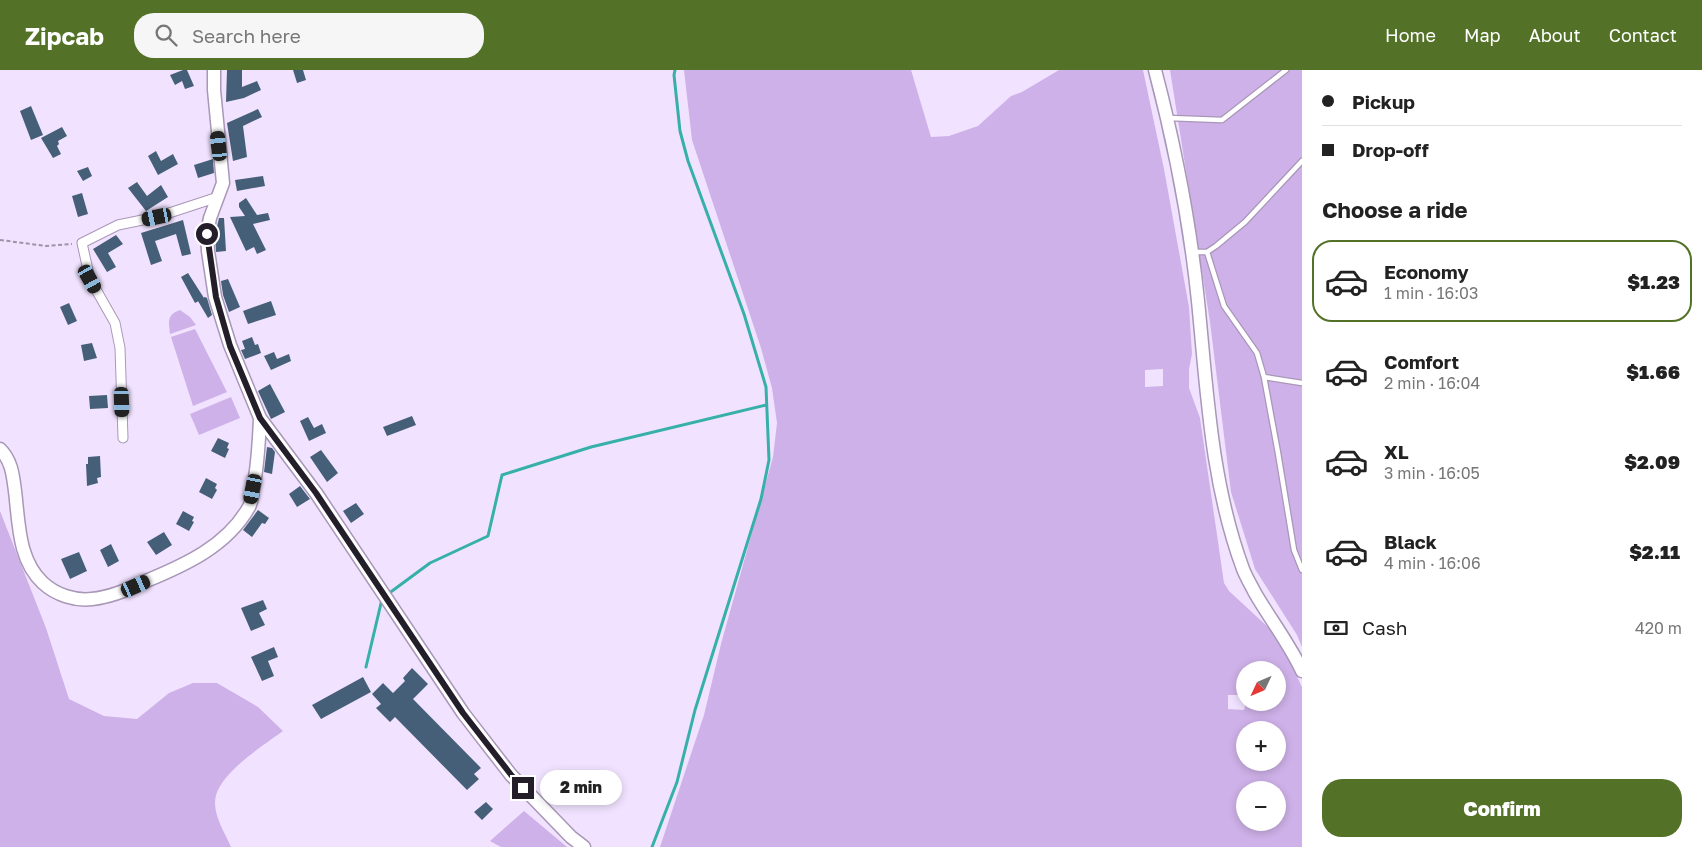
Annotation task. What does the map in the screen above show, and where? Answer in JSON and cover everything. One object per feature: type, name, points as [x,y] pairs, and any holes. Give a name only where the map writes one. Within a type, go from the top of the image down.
[{"type":"street","points":[[214,70],[214,90],[223,183],[210,218],[207,234],[216,297],[230,346],[260,418],[316,493],[463,713],[512,776],[571,837],[584,847]]},
{"type":"street","points":[[1155,70],[1173,138],[1191,252],[1198,300],[1205,389],[1223,506],[1243,571],[1262,605],[1293,652],[1302,671]]},
{"type":"street","points":[[123,438],[120,348],[115,323],[90,279],[82,242],[118,225],[157,217],[218,197]]},
{"type":"street","points":[[0,449],[11,467],[20,538],[34,572],[43,582],[60,594],[75,599],[91,600],[136,586],[190,562],[214,546],[235,527],[250,506],[256,472],[260,418]]},
{"type":"lane","points":[[1168,118],[1222,120],[1286,70]]},
{"type":"lane","points":[[1191,252],[1207,252],[1216,246],[1245,222],[1302,161]]},
{"type":"lane","points":[[1207,252],[1224,306],[1257,352],[1264,377],[1294,550],[1302,570]]},
{"type":"lane","points":[[1264,377],[1302,382]]},
{"type":"path","points":[[0,240],[46,246],[82,242]]},
{"type":"shaded area","points":[[684,70],[911,70],[931,137],[949,136],[978,126],[1011,96],[1022,92],[1059,70],[1143,70],[1164,169],[1189,307],[1192,354],[1189,369],[1189,388],[1200,418],[1224,583],[1229,591],[1269,628],[1290,662],[1302,687],[1302,847],[660,847],[704,715],[721,644],[773,457],[777,423],[772,388],[761,348],[692,140]],"holes":[[[1163,369],[1163,386],[1145,387],[1145,370]]]},
{"type":"shaded area","points":[[1170,70],[1302,70],[1302,647],[1297,635],[1255,569],[1231,492],[1210,322]]},
{"type":"shaded area","points":[[180,310],[190,317],[196,325],[170,334],[169,319],[172,314]]},
{"type":"shaded area","points":[[195,329],[227,392],[193,406],[171,337]]},
{"type":"shaded area","points":[[231,397],[240,418],[199,435],[190,414]]},
{"type":"shaded area","points":[[0,511],[46,628],[69,699],[104,716],[137,719],[169,693],[193,683],[217,683],[258,707],[283,731],[231,772],[217,793],[215,809],[231,847],[0,847]]},
{"type":"shaded area","points":[[524,811],[567,847],[501,847],[490,841]]},
{"type":"building","points":[[187,70],[194,86],[185,89],[182,81],[175,85],[170,75]]},
{"type":"building","points":[[227,70],[242,70],[242,87],[257,81],[261,90],[244,98],[226,102]]},
{"type":"building","points":[[293,70],[303,70],[306,80],[297,83]]},
{"type":"building","points":[[31,106],[43,135],[31,140],[20,111]]},
{"type":"building","points":[[258,109],[262,117],[243,126],[247,157],[233,161],[227,123]]},
{"type":"building","points":[[62,127],[67,136],[58,141],[59,144],[57,146],[61,154],[53,158],[41,138]]},
{"type":"building","points":[[156,151],[161,161],[173,154],[178,164],[158,175],[148,156]]},
{"type":"building","points":[[213,159],[214,173],[198,178],[194,165]]},
{"type":"building","points":[[88,167],[92,176],[83,181],[77,171]]},
{"type":"building","points":[[263,176],[265,186],[237,191],[235,180]]},
{"type":"building","points":[[137,182],[147,196],[161,185],[168,197],[146,211],[128,188]]},
{"type":"building","points":[[82,193],[88,214],[78,217],[72,196]]},
{"type":"building","points":[[246,198],[257,215],[268,213],[270,220],[253,224],[266,250],[257,254],[254,247],[246,251],[230,217],[245,216],[239,207],[239,203]]},
{"type":"building","points":[[219,218],[224,218],[226,251],[216,252],[215,235]]},
{"type":"building","points":[[183,220],[191,254],[182,256],[176,234],[155,241],[162,261],[151,265],[141,233]]},
{"type":"building","points":[[116,235],[123,244],[108,253],[116,267],[107,272],[93,249]]},
{"type":"building","points":[[188,273],[204,298],[195,303],[181,277]]},
{"type":"building","points":[[228,279],[240,307],[229,312],[223,295],[221,281]]},
{"type":"building","points":[[205,297],[207,298],[212,315],[208,318],[198,301]]},
{"type":"building","points":[[271,301],[276,315],[248,324],[243,311]]},
{"type":"building","points":[[69,303],[77,321],[68,325],[60,307]]},
{"type":"building","points":[[252,337],[255,345],[258,344],[261,353],[245,359],[241,350],[245,349],[242,341]]},
{"type":"building","points":[[92,343],[97,358],[84,361],[81,345]]},
{"type":"building","points":[[274,352],[277,359],[289,354],[291,361],[271,370],[264,356]]},
{"type":"building","points":[[270,384],[285,412],[271,419],[258,391]]},
{"type":"building","points":[[107,395],[108,408],[90,409],[89,396]]},
{"type":"building","points":[[412,416],[416,425],[387,436],[383,427]]},
{"type":"building","points":[[308,417],[314,428],[322,424],[326,433],[309,441],[300,421]]},
{"type":"building","points":[[218,438],[229,443],[227,448],[229,449],[225,458],[211,451]]},
{"type":"building","points":[[267,447],[272,448],[275,452],[272,474],[264,472]]},
{"type":"building","points":[[321,450],[338,473],[327,482],[310,457]]},
{"type":"building","points":[[100,456],[101,477],[97,478],[98,483],[87,486],[86,464],[88,464],[88,457]]},
{"type":"building","points":[[206,478],[217,484],[215,488],[217,490],[212,499],[199,492]]},
{"type":"building","points":[[300,486],[310,499],[297,507],[289,494]]},
{"type":"building","points":[[356,503],[364,514],[351,523],[343,511]]},
{"type":"building","points":[[258,510],[269,518],[265,524],[262,523],[252,537],[243,530]]},
{"type":"building","points":[[183,511],[194,517],[192,521],[194,522],[189,531],[176,524]]},
{"type":"building","points":[[164,532],[172,545],[156,555],[147,542]]},
{"type":"building","points":[[111,544],[119,561],[108,567],[100,550]]},
{"type":"building","points":[[79,552],[87,571],[70,579],[61,559]]},
{"type":"building","points":[[263,600],[267,609],[259,613],[265,625],[251,631],[241,608]]},
{"type":"building","points":[[274,647],[278,657],[268,661],[274,676],[262,681],[251,657]]},
{"type":"building","points":[[412,668],[428,684],[413,699],[481,768],[474,774],[479,779],[467,790],[395,717],[390,722],[376,708],[381,704],[372,694],[383,683],[393,693],[405,681],[403,678]]},
{"type":"building","points":[[363,677],[371,692],[321,719],[312,705]]},
{"type":"building","points":[[486,802],[493,809],[482,820],[474,812]]},
{"type":"waterway","points":[[652,847],[677,782],[695,710],[761,499],[769,460],[766,387],[744,314],[688,161],[680,131],[675,70]]},
{"type":"waterway","points":[[388,594],[430,563],[488,536],[502,475],[591,447],[766,405]]},
{"type":"waterway","points":[[366,667],[382,599]]},
{"type":"route","points":[[207,234],[216,297],[230,346],[260,418],[316,493],[463,713],[523,788]]}]
